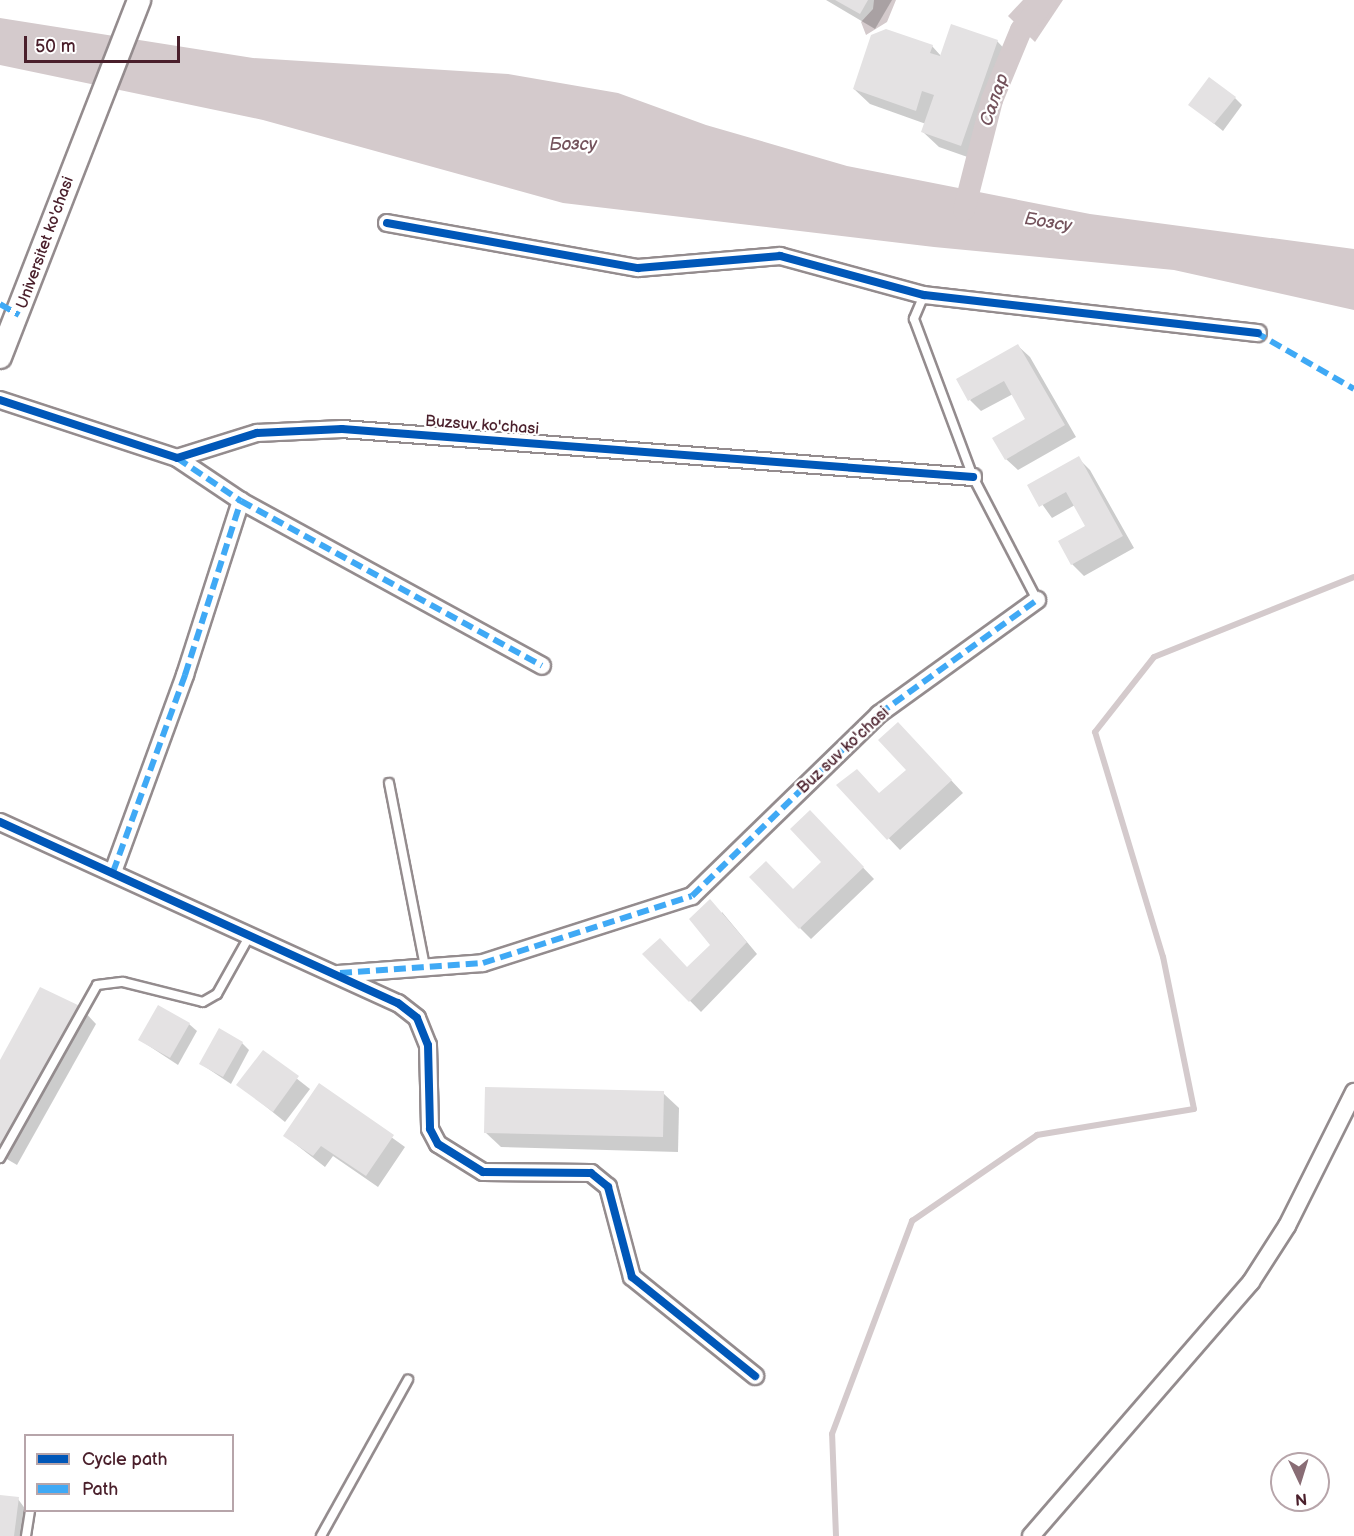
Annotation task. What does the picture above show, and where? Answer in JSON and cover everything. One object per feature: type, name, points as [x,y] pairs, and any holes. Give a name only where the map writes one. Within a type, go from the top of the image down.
[{"type":"main road","name":"Universitet ko'chasi","points":[[0,357],[20,315],[76,160],[139,0]]},
{"type":"street","points":[[387,223],[638,268],[780,256],[924,295],[1258,333]]},
{"type":"street","points":[[0,400],[177,458],[241,501],[542,666]]},
{"type":"street","name":"Buzsuv ko'chasi","points":[[177,458],[257,433],[342,429],[973,477]]},
{"type":"street","points":[[112,872],[185,675],[241,501]]},
{"type":"street","name":"Buz suv ko'chasi","points":[[334,974],[483,963],[692,896],[879,714],[1037,600]]},
{"type":"street","points":[[0,822],[398,1003],[417,1017],[428,1045],[430,1129],[438,1144],[483,1172],[591,1173],[608,1187],[632,1277],[755,1376]]},
{"type":"street","points":[[1031,1536],[1251,1282],[1287,1226],[1354,1092]]},
{"type":"lane","name":"Buz suv ko'chasi","points":[[924,295],[914,319],[973,477],[1037,600]]},
{"type":"lane","points":[[389,783],[425,967]]},
{"type":"lane","points":[[0,1158],[97,986],[123,982],[203,1002],[217,994],[250,935]]},
{"type":"lane","points":[[321,1536],[408,1380]]},
{"type":"lane","points":[[26,1536],[30,1512]]},
{"type":"water","points":[[874,0],[896,0],[887,22],[866,35],[861,22],[873,9]]},
{"type":"water","name":"Салар","points":[[1023,0],[1063,0],[1035,42],[1008,16]]},
{"type":"water","name":"Бозсу","points":[[0,18],[253,58],[508,74],[618,93],[706,125],[847,166],[1090,214],[1354,249],[1354,310],[1174,270],[934,247],[563,203],[263,120],[0,65]]},
{"type":"building","points":[[835,0],[868,0],[860,14]]},
{"type":"building","points":[[951,24],[998,40],[961,146],[921,132],[934,95],[922,91],[916,111],[853,89],[871,35],[886,29],[933,45],[930,53],[940,56]]},
{"type":"building","points":[[1209,77],[1236,97],[1214,124],[1188,105]]},
{"type":"building","points":[[1018,344],[1065,425],[1005,460],[992,438],[1025,419],[1004,381],[968,401],[956,379]]},
{"type":"building","points":[[1079,456],[1123,536],[1071,565],[1058,541],[1085,526],[1066,492],[1039,507],[1027,485]]},
{"type":"building","points":[[898,722],[952,780],[887,840],[836,785],[857,769],[879,793],[906,770],[878,740]]},
{"type":"building","points":[[810,810],[864,867],[799,929],[749,877],[766,861],[793,889],[821,862],[790,829]]},
{"type":"building","points":[[710,899],[747,942],[689,1002],[642,954],[660,938],[687,967],[710,945],[689,919]]},
{"type":"building","points":[[40,987],[82,1007],[0,1153],[0,1060]]},
{"type":"building","points":[[158,1005],[190,1023],[170,1058],[138,1040]]},
{"type":"building","points":[[219,1028],[243,1042],[223,1077],[199,1064]]},
{"type":"building","points":[[263,1050],[299,1076],[273,1112],[236,1085]]},
{"type":"building","points":[[319,1083],[394,1135],[366,1176],[321,1146],[313,1156],[283,1136]]},
{"type":"building","points":[[485,1087],[664,1091],[663,1137],[484,1133]]},
{"type":"building","points":[[0,1495],[19,1497],[14,1536],[0,1536]]},
{"type":"waterway","name":"Салар","points":[[964,210],[992,100],[1021,30],[1046,0]]},
{"type":"waterway","points":[[836,1536],[832,1434],[912,1221],[1037,1135],[1194,1109],[1163,957],[1095,732],[1154,657],[1354,577]]},
{"type":"marked path","points":[[0,304],[19,315]]},
{"type":"marked path","points":[[1255,332],[1354,389]]},
{"type":"marked path","points":[[177,458],[241,501],[542,666]]},
{"type":"marked path","points":[[113,872],[185,675],[241,501]]},
{"type":"marked path","points":[[340,973],[483,963],[692,896],[879,714],[1037,600]]},
{"type":"cycle path","points":[[387,223],[638,268],[780,256],[924,295],[1258,333]]},
{"type":"cycle path","points":[[0,400],[177,458],[257,433],[342,429],[973,477]]},
{"type":"cycle path","points":[[0,822],[398,1003],[417,1018],[428,1045],[430,1129],[438,1144],[483,1172],[591,1173],[608,1187],[632,1277],[755,1376]]}]
